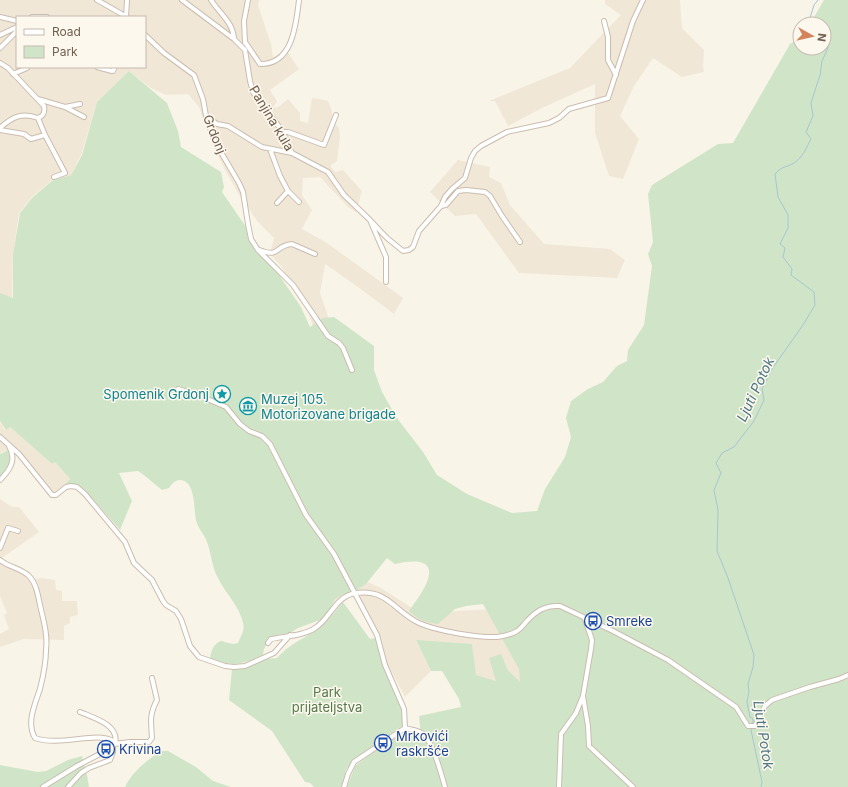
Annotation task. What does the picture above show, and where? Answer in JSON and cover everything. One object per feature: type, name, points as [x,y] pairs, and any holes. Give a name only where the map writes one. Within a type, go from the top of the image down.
[{"type":"street","points":[[97,0],[125,16]]},
{"type":"street","points":[[127,0],[127,16]]},
{"type":"street","points":[[182,0],[234,39],[245,50]]},
{"type":"street","points":[[211,0],[230,23],[234,33],[234,39]]},
{"type":"street","name":"Panjina kula","points":[[248,0],[244,21],[245,50],[253,92],[283,132],[292,153],[328,172],[344,195],[370,220],[386,257],[386,282]]},
{"type":"street","points":[[245,42],[260,64],[267,64],[282,56],[289,47],[294,30],[299,0]]},
{"type":"street","points":[[370,220],[387,238],[403,251],[409,250],[413,247],[419,231],[441,206],[445,197],[465,178],[471,158],[481,146],[507,132],[549,123],[559,118],[569,109],[606,98],[616,75],[633,21],[643,0]]},
{"type":"street","points":[[0,17],[16,21]]},
{"type":"street","points":[[604,21],[608,37],[608,60],[616,75]]},
{"type":"street","points":[[0,35],[16,28]]},
{"type":"street","points":[[0,48],[16,32]]},
{"type":"street","name":"Grdonj","points":[[146,36],[164,53],[194,75],[203,98],[206,116],[215,142],[243,192],[252,239],[258,250]]},
{"type":"street","points":[[0,63],[8,68],[44,106],[42,117],[38,118]]},
{"type":"street","points":[[13,74],[27,68]]},
{"type":"street","points":[[102,68],[113,71],[114,68]]},
{"type":"street","points":[[38,99],[65,107],[84,117]]},
{"type":"street","points":[[65,107],[80,104]]},
{"type":"street","points":[[45,135],[31,139],[24,134],[0,129],[8,120],[21,115],[31,115],[38,118],[45,135],[65,173],[54,177]]},
{"type":"street","points":[[283,132],[288,132],[324,145],[336,115]]},
{"type":"street","points":[[206,116],[216,124],[228,126],[262,147],[292,153]]},
{"type":"street","points":[[270,149],[280,176],[288,191],[299,202]]},
{"type":"street","points":[[441,206],[446,205],[458,191],[466,190],[484,192],[490,196],[520,242]]},
{"type":"street","points":[[277,203],[288,191]]},
{"type":"street","points":[[258,250],[273,254],[281,247],[292,244],[314,254]]},
{"type":"street","points":[[258,250],[293,285],[328,336],[339,343],[343,348],[352,370]]},
{"type":"street","points":[[178,390],[226,407],[240,424],[266,440],[281,465],[306,515],[334,554],[377,635],[385,665],[404,709],[405,728]]},
{"type":"street","points":[[0,436],[19,454],[52,495],[56,495],[66,487],[77,487],[86,494],[125,542],[136,566],[152,580],[166,605],[176,612],[190,646],[199,657],[225,666],[245,666],[274,654],[290,635]]},
{"type":"street","points":[[0,480],[9,470],[12,462],[12,450],[8,442]]},
{"type":"street","points":[[0,548],[8,528],[18,531]]},
{"type":"street","points":[[0,560],[23,572],[31,579],[38,595],[43,617],[47,647],[40,688],[32,713],[32,730],[35,738],[55,742],[106,738],[113,741],[114,745]]},
{"type":"street","points":[[268,643],[271,639],[314,629],[325,619],[340,600],[354,593],[376,594],[387,598],[400,611],[420,624],[450,631],[490,637],[507,636],[518,630],[529,619],[545,607],[553,605],[560,606],[647,648],[681,668],[736,707],[748,726],[758,723],[765,706],[772,700],[810,686],[839,679],[848,675]]},
{"type":"street","points":[[559,787],[561,734],[576,713],[583,696],[592,644],[585,619]]},
{"type":"street","points":[[43,787],[114,745],[130,742],[151,741],[150,718],[152,709],[157,700],[152,678]]},
{"type":"street","points":[[583,696],[588,726],[589,746],[633,787]]},
{"type":"street","points":[[68,787],[81,773],[89,768],[110,760],[114,745],[115,734],[112,729],[106,724],[80,712]]},
{"type":"street","points":[[344,787],[354,762],[405,728],[419,732],[427,737],[441,770],[446,787]]},
{"type":"shaded area","points":[[0,0],[259,0],[258,5],[271,44],[273,57],[286,50],[299,69],[270,90],[277,101],[273,108],[278,107],[288,99],[300,113],[300,121],[308,123],[312,98],[328,101],[332,111],[332,123],[339,127],[340,137],[337,161],[330,166],[335,172],[343,170],[362,191],[356,212],[348,207],[320,177],[303,178],[302,195],[312,210],[302,229],[327,243],[403,298],[394,314],[325,264],[320,293],[331,325],[320,349],[309,314],[298,293],[281,266],[270,254],[274,238],[257,221],[238,193],[211,141],[199,107],[188,94],[166,95],[151,88],[129,71],[97,102],[81,155],[71,175],[52,180],[33,196],[19,213],[13,254],[12,298],[0,293]]},
{"type":"shaded area","points":[[605,0],[680,0],[682,28],[704,50],[704,72],[682,77],[653,58],[634,86],[620,116],[639,139],[623,179],[609,176],[595,133],[595,84],[542,108],[508,126],[495,101],[489,101],[570,68],[621,15],[605,4]]},
{"type":"shaded area","points":[[458,160],[490,167],[489,177],[501,183],[510,205],[544,244],[610,249],[625,260],[617,278],[519,273],[476,214],[455,216],[430,192]]},
{"type":"shaded area","points":[[0,422],[5,430],[10,427],[52,464],[55,462],[70,479],[54,493],[13,447],[0,453]]},
{"type":"shaded area","points":[[291,472],[354,576],[381,588],[420,613],[493,609],[571,627],[520,683],[508,670],[505,661],[496,681],[476,676],[416,641],[431,671],[405,697],[385,659],[377,638],[351,593],[338,598],[326,612]]},
{"type":"shaded area","points":[[0,499],[12,507],[19,507],[39,532],[2,558],[6,563],[31,574],[35,579],[42,578],[55,580],[56,590],[62,591],[62,601],[77,601],[78,615],[70,617],[70,623],[64,626],[64,640],[24,639],[0,647],[0,634],[9,629],[4,615],[7,613],[0,596]]},
{"type":"green space","points":[[824,0],[848,0],[848,787],[347,787],[355,766],[387,742],[403,734],[421,735],[419,716],[461,707],[459,699],[442,671],[431,671],[416,640],[472,644],[476,675],[496,681],[489,658],[501,654],[508,670],[520,682],[519,669],[483,604],[455,609],[438,624],[419,619],[409,611],[427,582],[429,574],[428,568],[425,564],[420,562],[395,564],[387,558],[366,584],[355,591],[345,593],[335,599],[329,611],[320,620],[298,628],[290,633],[276,635],[270,638],[264,649],[263,655],[237,664],[210,659],[213,648],[218,642],[221,641],[233,644],[238,643],[243,626],[239,612],[215,571],[207,542],[196,520],[193,494],[189,485],[186,482],[178,480],[169,488],[162,490],[138,471],[119,473],[132,501],[120,530],[85,490],[75,484],[65,484],[70,479],[55,462],[52,464],[10,427],[6,430],[0,421],[0,293],[13,298],[13,254],[20,213],[33,197],[53,180],[71,175],[82,155],[97,102],[129,71],[167,103],[178,131],[181,147],[221,172],[224,187],[222,192],[301,307],[310,327],[323,318],[334,317],[374,346],[374,370],[382,392],[397,418],[423,452],[437,475],[467,494],[512,513],[537,511],[545,489],[565,457],[571,437],[566,418],[571,401],[588,389],[603,382],[617,366],[627,361],[628,350],[644,325],[652,266],[648,254],[653,242],[648,194],[652,185],[718,144],[733,143],[790,44],[792,43],[792,56],[832,56],[832,16],[815,16]]},
{"type":"green space","points":[[10,449],[10,466],[0,478],[0,454]]},
{"type":"green space","name":"Park prijateljstva","points":[[343,602],[370,639],[375,638],[383,666],[402,709],[402,726],[354,759],[346,770],[341,787],[314,787],[310,783],[305,782],[272,731],[229,700],[232,669],[265,659],[277,658],[291,645],[322,626]]},
{"type":"green space","points":[[161,751],[168,751],[196,767],[213,781],[231,787],[125,787],[140,767]]},
{"type":"green space","points":[[82,756],[89,787],[0,787],[0,765],[38,772],[46,771],[68,760]]},
{"type":"waterway","name":"Ljuti Potok","points":[[811,16],[814,5],[818,0]]},
{"type":"waterway","name":"Ljuti Potok","points":[[753,724],[753,719],[750,717],[747,702],[749,692],[748,684],[753,667],[754,655],[728,578],[717,551],[718,510],[714,490],[721,473],[716,463],[722,453],[734,447],[754,421],[764,400],[762,389],[772,369],[815,305],[814,292],[791,275],[792,269],[783,257],[785,248],[780,244],[788,228],[788,215],[778,197],[775,174],[780,169],[797,161],[811,139],[806,132],[813,116],[811,103],[824,56]]},
{"type":"waterway","name":"Ljuti Potok","points":[[752,727],[751,730],[762,782],[761,787]]},
{"type":"place","name":"Spomenik Grdonj","points":[[222,394]]},
{"type":"place","name":"Muzej 105. Motorizovane brigade","points":[[248,406]]},
{"type":"place","name":"Smreke","points":[[593,621]]},
{"type":"place","name":"Mrkovići raskršće","points":[[383,743]]},
{"type":"place","name":"Krivina","points":[[106,749]]}]
